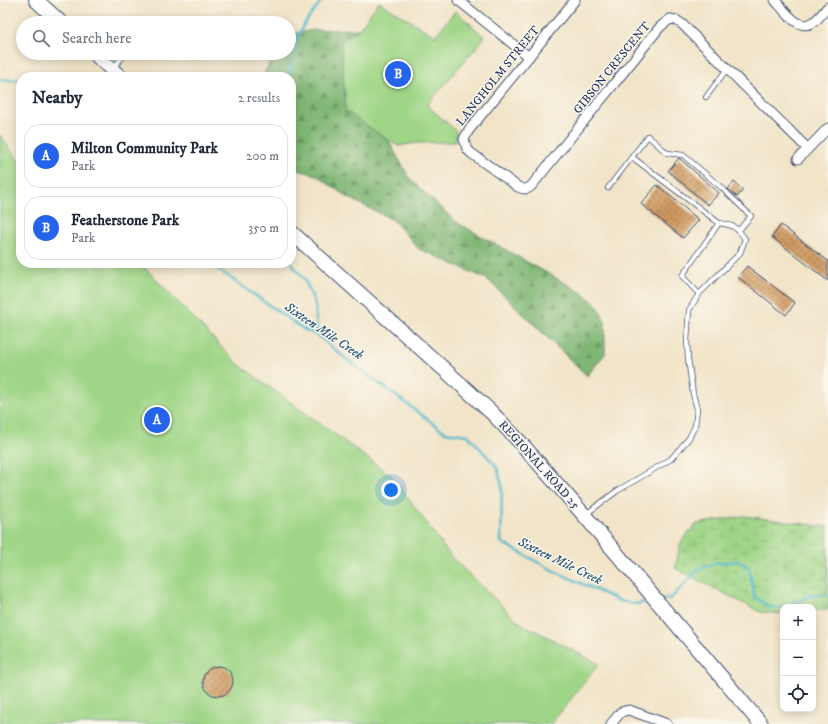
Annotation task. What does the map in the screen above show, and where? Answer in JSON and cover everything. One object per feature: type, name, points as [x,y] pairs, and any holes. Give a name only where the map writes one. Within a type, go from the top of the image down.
[{"type":"main road","points":[[36,0],[53,16]]},
{"type":"main road","points":[[102,60],[115,72]]},
{"type":"main road","name":"REGIONAL ROAD 25","points":[[296,236],[491,412],[520,442],[761,724]]},
{"type":"street","name":"LANGHOLM STREET","points":[[529,189],[524,189],[518,186],[477,157],[467,149],[464,140],[469,130],[575,0]]},
{"type":"street","points":[[775,0],[796,21],[807,25],[812,23],[828,7]]},
{"type":"street","points":[[464,2],[529,57]]},
{"type":"street","name":"GIBSON CRESCENT","points":[[529,189],[670,19],[676,20],[682,24],[808,149]]},
{"type":"street","points":[[798,159],[828,128]]},
{"type":"street","points":[[611,724],[621,712],[629,710],[667,724]]},
{"type":"lane","points":[[116,72],[122,60]]},
{"type":"lane","points":[[706,97],[727,69]]},
{"type":"lane","points":[[608,188],[648,136],[667,153],[683,155],[723,189],[751,216],[739,230]]},
{"type":"lane","points":[[584,516],[618,490],[671,459],[689,438],[695,426],[697,409],[693,394],[688,358],[687,322],[689,310],[699,294],[740,253],[745,239],[739,230],[730,224],[719,223],[632,157]]},
{"type":"lane","points":[[699,294],[682,276],[719,223]]},
{"type":"green space","points":[[379,2],[435,36],[455,11],[485,37],[427,105],[457,132],[455,142],[416,143],[398,146],[346,111],[341,42],[359,29]]},
{"type":"green space","points":[[359,29],[341,42],[346,111],[388,140],[410,179],[456,222],[581,292],[597,305],[605,321],[605,354],[587,376],[487,279],[419,249],[393,220],[347,197],[316,175],[296,169],[296,72],[265,72],[271,60],[296,60],[296,33],[314,30]]},
{"type":"green space","points":[[0,135],[16,157],[16,268],[145,268],[238,364],[392,476],[452,558],[519,622],[599,664],[551,724],[0,724]]},
{"type":"green space","points":[[744,516],[828,527],[828,609],[816,611],[816,604],[780,604],[780,614],[760,612],[675,568],[681,542],[696,524]]},
{"type":"building","points":[[679,158],[719,193],[708,205],[668,171]]},
{"type":"building","points":[[734,182],[743,190],[737,197],[728,189]]},
{"type":"building","points":[[657,185],[699,220],[683,238],[641,204]]},
{"type":"building","points":[[781,225],[828,261],[828,281],[772,237]]},
{"type":"building","points":[[747,266],[795,303],[786,315],[738,277]]},
{"type":"building","points":[[218,666],[228,671],[233,681],[228,691],[218,696],[208,691],[203,681],[208,671]]},
{"type":"waterway","points":[[296,43],[303,26],[322,0]]},
{"type":"waterway","points":[[289,72],[293,60]]},
{"type":"waterway","name":"Sixteen Mile Creek","points":[[0,80],[16,80]]},
{"type":"waterway","name":"Sixteen Mile Creek","points":[[216,268],[303,329],[317,335],[350,362],[445,432],[468,435],[497,467],[502,486],[501,542],[552,570],[620,601],[636,604],[651,601]]},
{"type":"waterway","points":[[295,268],[305,280],[315,304],[317,335]]},
{"type":"waterway","name":"Sixteen Mile Creek","points":[[662,600],[671,598],[698,570],[716,563],[740,561],[749,569],[755,597],[769,607],[780,608]]},
{"type":"waterway","name":"Sixteen Mile Creek","points":[[792,604],[812,595],[828,595]]},
{"type":"place","name":"Featherstone Park","points":[[398,74]]},
{"type":"place","name":"Milton Community Park","points":[[157,420]]}]
